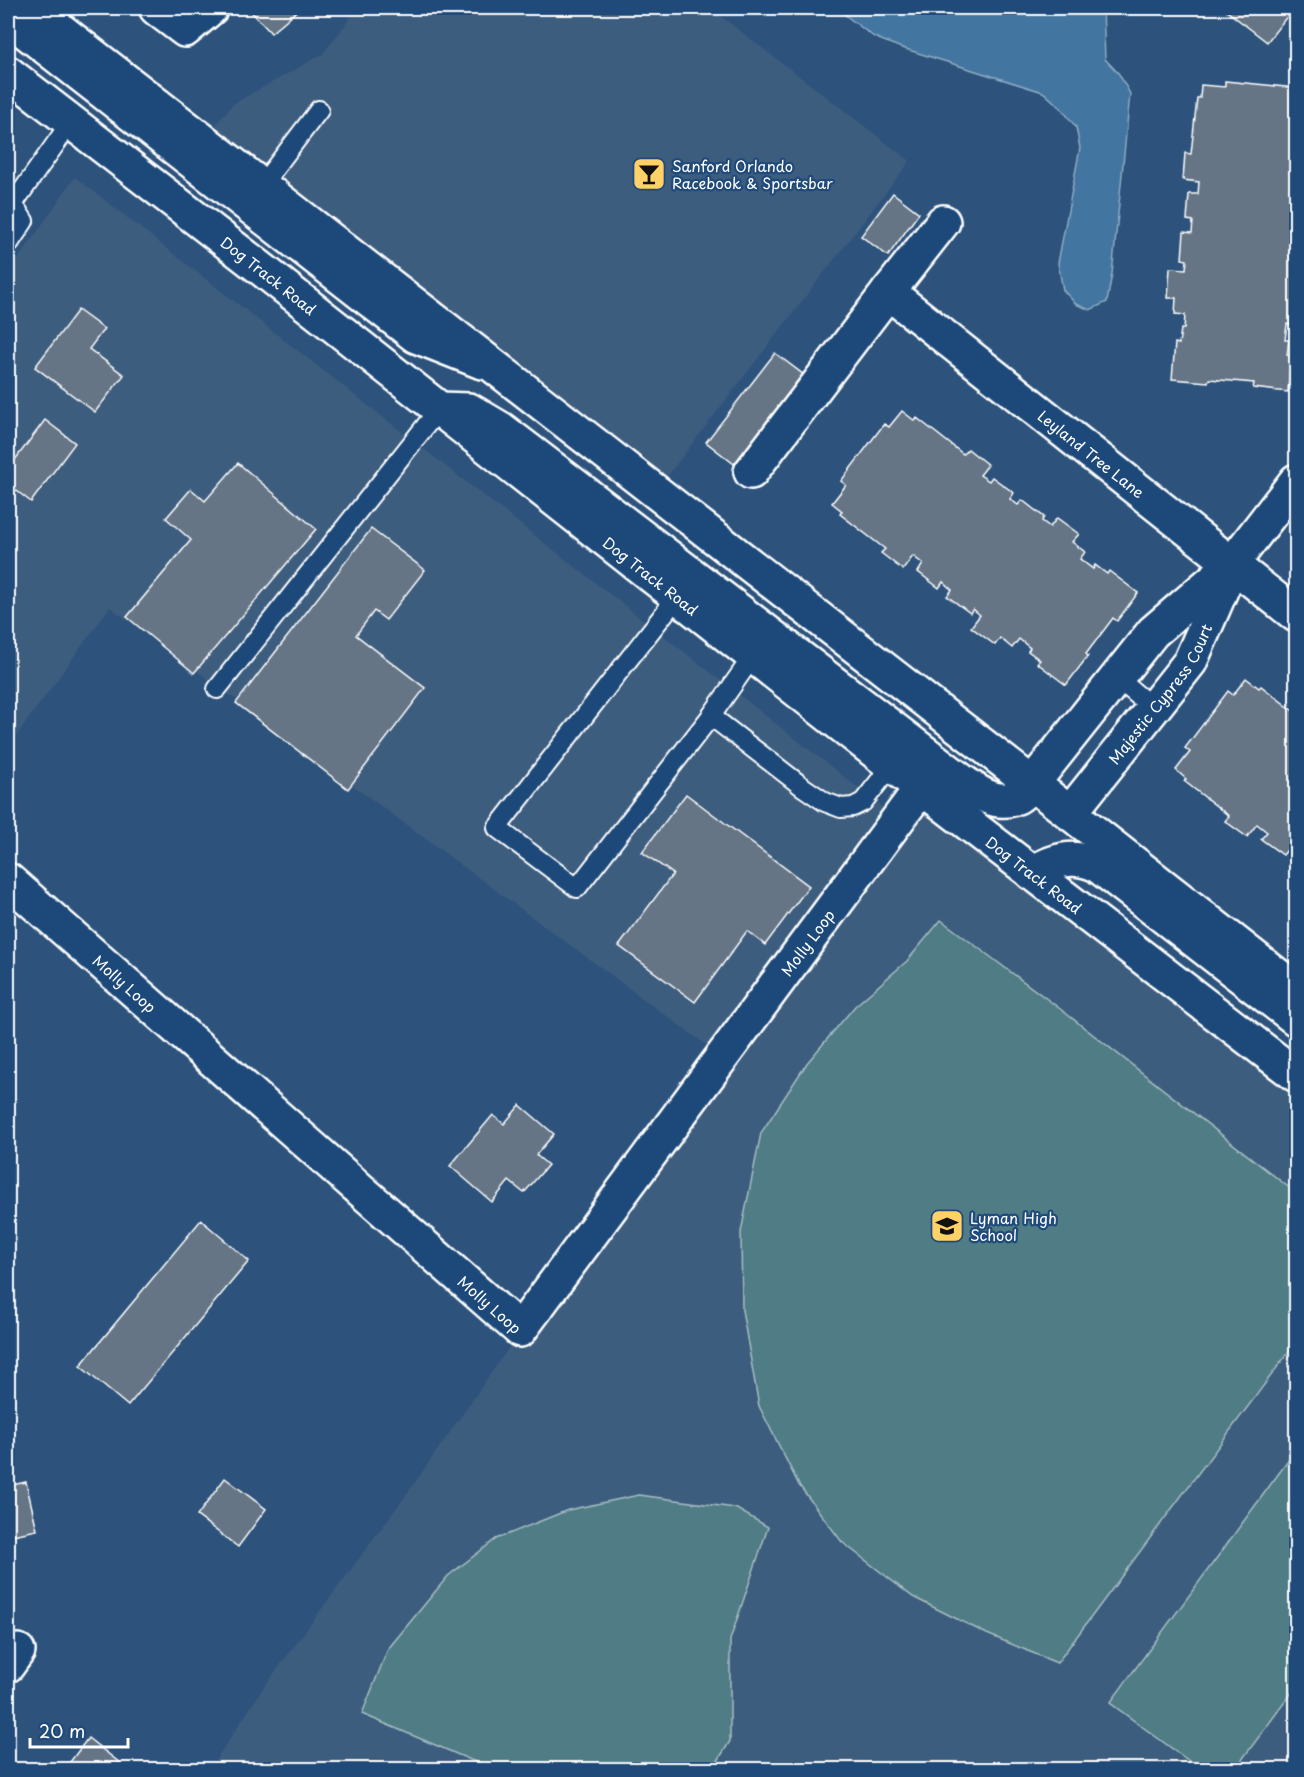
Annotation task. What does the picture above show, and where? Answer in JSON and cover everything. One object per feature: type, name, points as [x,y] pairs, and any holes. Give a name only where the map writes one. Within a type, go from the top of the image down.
[{"type":"street","points":[[32,8],[1296,990]]},
{"type":"street","points":[[156,8],[185,30],[212,8]]},
{"type":"street","points":[[8,18],[416,336],[495,368]]},
{"type":"street","name":"Dog Track Road","points":[[8,73],[921,788],[1296,1075]]},
{"type":"street","points":[[751,472],[943,222]]},
{"type":"street","name":"Leyland Tree Lane","points":[[888,292],[1296,615]]},
{"type":"street","points":[[439,409],[469,410],[501,429],[982,795],[1000,800],[1016,797],[1032,784]]},
{"type":"street","name":"Majestic Cypress Court","points":[[1032,784],[1154,632],[1232,564],[1296,481]]},
{"type":"street","name":"Majestic Cypress Court","points":[[1070,813],[1190,662],[1232,564]]},
{"type":"street","name":"Molly Loop","points":[[8,880],[520,1330],[921,788]]},
{"type":"street","points":[[1032,873],[1045,865],[1070,858],[1086,860],[1097,865],[1296,1019]]},
{"type":"lane","points":[[261,186],[319,110]]},
{"type":"lane","points":[[8,245],[24,222],[10,202],[71,122]]},
{"type":"lane","points":[[217,689],[439,409]]},
{"type":"lane","points":[[678,596],[497,828],[577,888],[711,716],[753,656]]},
{"type":"lane","points":[[1126,667],[1153,708]]},
{"type":"lane","points":[[711,716],[803,787],[825,802],[841,808],[853,807],[863,802],[892,765]]},
{"type":"shaded area","points":[[358,8],[710,8],[910,161],[655,492],[203,140],[233,104],[323,54]]},
{"type":"shaded area","points":[[836,8],[1103,8],[1105,59],[1119,74],[1130,94],[1112,274],[1107,302],[1090,310],[1076,304],[1063,290],[1058,263],[1080,148],[1076,127],[1061,108],[1043,92],[874,37]]},
{"type":"shaded area","points":[[75,177],[884,808],[709,1047],[110,607],[8,747],[8,274]]},
{"type":"shaded area","name":"Lyman High School","points":[[921,788],[1296,1075],[1296,1769],[209,1770],[264,1687],[409,1491],[526,1323]]},
{"type":"green space","points":[[941,920],[1059,1008],[1296,1193],[1296,1342],[1057,1663],[987,1634],[913,1597],[842,1542],[799,1485],[759,1406],[742,1310],[741,1232],[761,1133],[807,1063],[855,1006],[907,961]]},
{"type":"green space","points":[[1296,1450],[1296,1687],[1235,1769],[1200,1769],[1110,1703]]},
{"type":"green space","points":[[639,1495],[735,1508],[768,1527],[730,1640],[730,1741],[713,1769],[492,1769],[362,1714],[388,1649],[448,1576],[496,1539],[568,1510]]},
{"type":"building","points":[[248,8],[300,8],[271,33]]},
{"type":"building","points":[[1223,8],[1281,8],[1289,14],[1267,42]]},
{"type":"building","points":[[1225,81],[1296,88],[1296,309],[1294,325],[1287,324],[1285,340],[1289,340],[1287,355],[1291,356],[1288,392],[1253,388],[1254,383],[1209,379],[1208,382],[1172,379],[1175,343],[1179,344],[1181,329],[1184,329],[1185,315],[1175,314],[1176,298],[1168,298],[1170,268],[1186,269],[1187,260],[1182,259],[1184,232],[1192,233],[1193,221],[1187,220],[1189,194],[1198,194],[1199,182],[1183,180],[1185,153],[1191,154],[1197,98],[1200,98],[1201,85],[1225,87]]},
{"type":"building","points":[[893,193],[919,213],[888,256],[861,236]]},
{"type":"building","points":[[78,310],[104,329],[89,349],[124,375],[95,412],[35,367]]},
{"type":"building","points":[[775,353],[804,375],[734,464],[706,442]]},
{"type":"building","points":[[902,411],[915,421],[917,418],[963,454],[968,449],[988,465],[980,475],[989,481],[992,477],[1014,493],[1010,499],[1018,505],[1022,500],[1044,517],[1042,521],[1050,527],[1057,518],[1079,534],[1072,542],[1085,552],[1080,559],[1093,569],[1095,565],[1107,574],[1109,571],[1138,593],[1117,621],[1113,618],[1066,685],[1037,663],[1040,660],[1028,651],[1030,648],[1019,639],[1012,648],[1000,638],[995,645],[971,627],[980,615],[973,609],[970,613],[947,596],[952,590],[943,582],[939,588],[918,572],[923,564],[913,556],[903,570],[881,553],[885,549],[840,514],[842,511],[832,503],[846,485],[841,481],[884,424],[889,427]]},
{"type":"building","points":[[45,420],[75,443],[31,502],[8,484],[8,469]]},
{"type":"building","points":[[238,463],[316,529],[194,673],[127,617],[191,540],[166,518],[191,489],[205,501]]},
{"type":"building","points":[[371,529],[425,570],[386,620],[374,611],[356,635],[425,688],[348,789],[236,703]]},
{"type":"building","points":[[1246,678],[1259,688],[1261,686],[1296,713],[1296,857],[1287,850],[1283,855],[1261,839],[1267,832],[1257,824],[1247,837],[1225,821],[1229,816],[1184,781],[1186,779],[1176,770],[1190,752],[1185,748],[1228,691],[1233,695]]},
{"type":"building","points":[[686,794],[809,886],[765,945],[747,931],[695,1002],[619,946],[673,874],[642,852]]},
{"type":"building","points":[[520,1105],[554,1134],[536,1155],[548,1165],[524,1193],[509,1181],[492,1202],[450,1166],[493,1115],[504,1124]]},
{"type":"building","points":[[201,1220],[249,1261],[128,1406],[80,1366]]},
{"type":"building","points":[[225,1478],[266,1509],[238,1547],[197,1516]]},
{"type":"building","points":[[26,1482],[37,1530],[8,1536],[8,1486]]},
{"type":"building","points":[[88,1738],[129,1770],[64,1770]]},
{"type":"place","name":"Sanford Orlando Racebook & Sportsbar","points":[[649,174]]},
{"type":"place","name":"Lyman High School","points":[[947,1226]]}]
